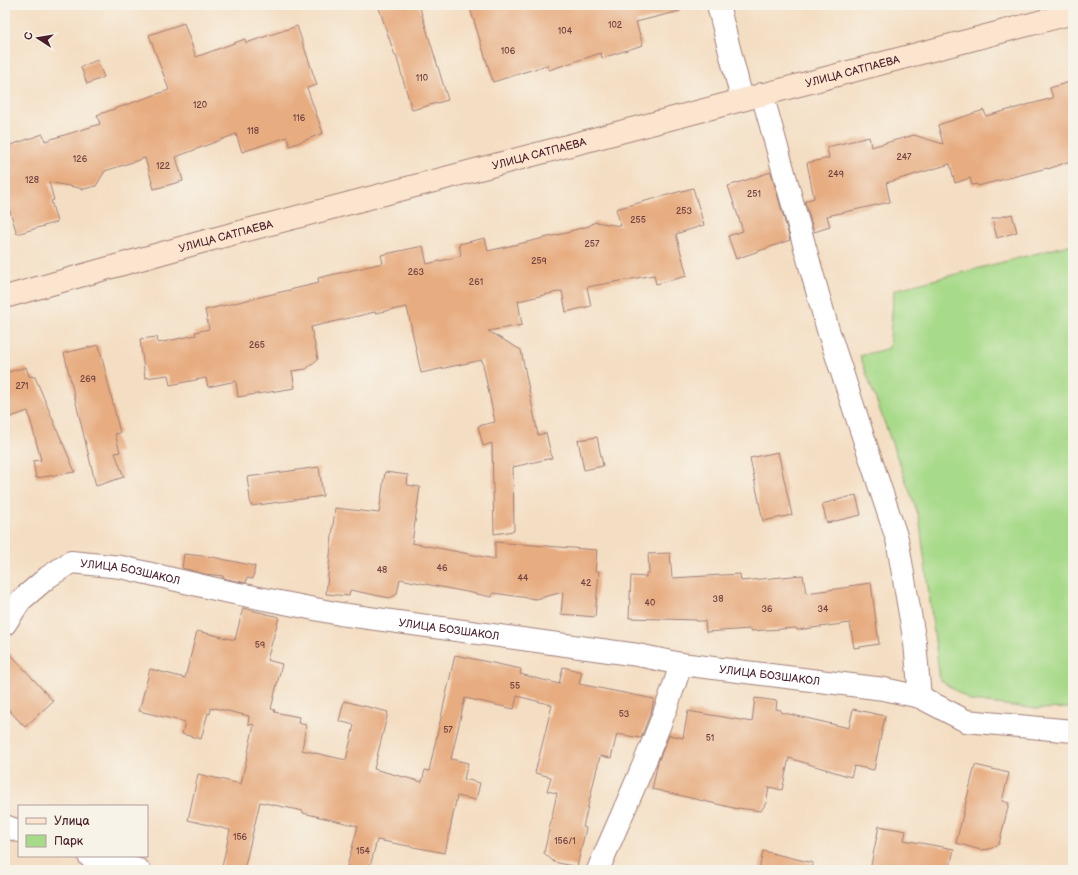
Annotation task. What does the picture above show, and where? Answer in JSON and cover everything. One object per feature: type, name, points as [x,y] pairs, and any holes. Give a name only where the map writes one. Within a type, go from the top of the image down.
[{"type":"street","points":[[718,5],[752,97],[897,539],[915,643],[920,697]]},
{"type":"street","name":"УЛИЦА САТПАЕВА","points":[[5,297],[198,242],[1073,13]]},
{"type":"street","name":"УЛИЦА БОЗШАКОЛ","points":[[5,624],[21,600],[48,577],[71,562],[121,567],[224,591],[340,614],[638,656],[681,664],[884,689],[920,697],[966,721],[1073,731]]},
{"type":"street","points":[[598,870],[637,781],[672,692],[681,664]]},
{"type":"street","points":[[5,826],[18,831]]},
{"type":"street","points":[[93,857],[139,870]]},
{"type":"green space","points":[[1073,244],[1073,708],[1037,709],[971,701],[940,680],[919,517],[860,356],[889,348],[894,290]]},
{"type":"building","points":[[378,5],[419,5],[448,100],[412,110],[396,55],[395,56]]},
{"type":"building","points":[[469,5],[679,5],[680,11],[636,22],[643,45],[602,58],[601,53],[549,70],[547,65],[493,82]]},
{"type":"building","points":[[184,23],[196,57],[245,39],[246,43],[297,26],[317,85],[307,88],[323,133],[290,146],[287,137],[242,152],[236,134],[176,157],[183,181],[154,189],[145,158],[105,171],[96,186],[84,189],[49,182],[54,200],[51,201],[57,222],[17,234],[10,211],[5,213],[5,147],[43,134],[45,141],[100,124],[97,115],[169,90],[149,35]]},
{"type":"building","points":[[97,60],[104,77],[87,84],[81,67]]},
{"type":"building","points":[[1069,82],[1073,95],[1073,160],[1048,169],[1047,168],[978,186],[977,184],[972,185],[970,178],[955,183],[950,164],[886,183],[890,202],[827,216],[830,227],[814,232],[805,201],[814,198],[807,163],[829,158],[827,147],[869,137],[871,147],[914,135],[943,144],[938,125],[984,110],[986,116],[1053,98],[1050,88]]},
{"type":"building","points":[[771,172],[790,240],[736,259],[728,236],[743,231],[728,186]]},
{"type":"building","points":[[693,188],[704,225],[676,234],[687,276],[656,284],[654,275],[587,287],[591,306],[566,312],[562,291],[518,301],[522,325],[488,331],[521,350],[538,435],[546,433],[552,458],[513,467],[514,531],[494,534],[492,443],[483,446],[478,426],[495,422],[482,360],[421,373],[407,307],[375,312],[311,327],[318,359],[306,369],[292,371],[295,388],[238,397],[236,381],[208,387],[206,378],[170,385],[168,375],[145,378],[140,339],[157,337],[158,343],[196,335],[195,332],[209,329],[205,310],[319,283],[318,278],[383,263],[381,255],[423,246],[427,264],[461,256],[459,244],[485,238],[488,251],[570,232],[589,226],[595,222],[621,226],[616,209]]},
{"type":"building","points":[[1012,214],[1017,232],[997,238],[992,219]]},
{"type":"building","points":[[99,345],[120,433],[115,434],[120,452],[115,453],[124,477],[96,486],[64,353]]},
{"type":"building","points":[[26,367],[29,376],[35,377],[75,472],[36,478],[33,461],[41,460],[28,411],[5,419],[5,373]]},
{"type":"building","points":[[597,437],[603,466],[584,470],[578,440]]},
{"type":"building","points":[[778,452],[792,515],[763,521],[750,458]]},
{"type":"building","points":[[319,467],[323,496],[251,506],[247,477]]},
{"type":"building","points":[[385,472],[408,475],[407,485],[420,487],[412,543],[495,559],[495,542],[597,550],[595,571],[599,571],[595,617],[561,614],[563,592],[536,599],[493,593],[492,597],[400,579],[397,594],[390,598],[350,590],[349,596],[326,594],[335,508],[379,513]]},
{"type":"building","points":[[856,495],[861,515],[827,523],[822,504]]},
{"type":"building","points":[[670,553],[672,578],[740,574],[741,581],[803,575],[806,593],[871,583],[879,644],[854,648],[850,623],[797,630],[796,628],[706,632],[705,621],[629,618],[631,576],[646,577],[646,573],[649,573],[648,554]]},
{"type":"building","points":[[184,554],[212,557],[255,566],[253,579],[247,578],[246,583],[223,578],[223,576],[205,574],[182,568]]},
{"type":"building","points":[[243,608],[279,617],[267,660],[282,664],[271,709],[275,710],[274,712],[299,717],[298,723],[306,725],[302,750],[346,760],[354,725],[339,721],[344,701],[388,712],[374,769],[422,782],[425,770],[429,771],[455,655],[521,669],[520,674],[559,684],[563,667],[582,672],[579,684],[654,699],[652,709],[641,738],[617,734],[611,758],[600,756],[583,827],[586,828],[577,867],[554,862],[544,853],[557,793],[547,791],[551,777],[535,773],[552,705],[517,696],[514,709],[465,698],[451,759],[468,763],[464,779],[480,783],[476,800],[457,796],[445,853],[377,840],[369,870],[346,870],[358,826],[303,813],[303,811],[260,802],[244,870],[234,870],[222,867],[230,830],[188,820],[198,774],[241,784],[254,725],[248,724],[249,716],[211,708],[210,714],[208,713],[201,739],[182,734],[185,722],[139,711],[150,669],[185,678],[197,631],[235,640]]},
{"type":"building","points":[[5,648],[53,701],[25,727],[5,706]]},
{"type":"building","points":[[755,698],[777,701],[776,709],[781,710],[780,712],[849,728],[853,709],[885,716],[874,770],[854,766],[851,777],[789,758],[782,790],[769,787],[766,803],[761,811],[738,809],[652,789],[658,762],[669,735],[683,738],[688,711],[752,722]]},
{"type":"building","points":[[975,765],[1009,773],[1002,801],[1009,803],[999,844],[990,849],[981,850],[956,843]]},
{"type":"building","points":[[879,826],[906,831],[904,840],[954,849],[950,867],[945,866],[944,870],[870,870]]},
{"type":"building","points":[[763,851],[813,863],[812,870],[759,870]]}]
